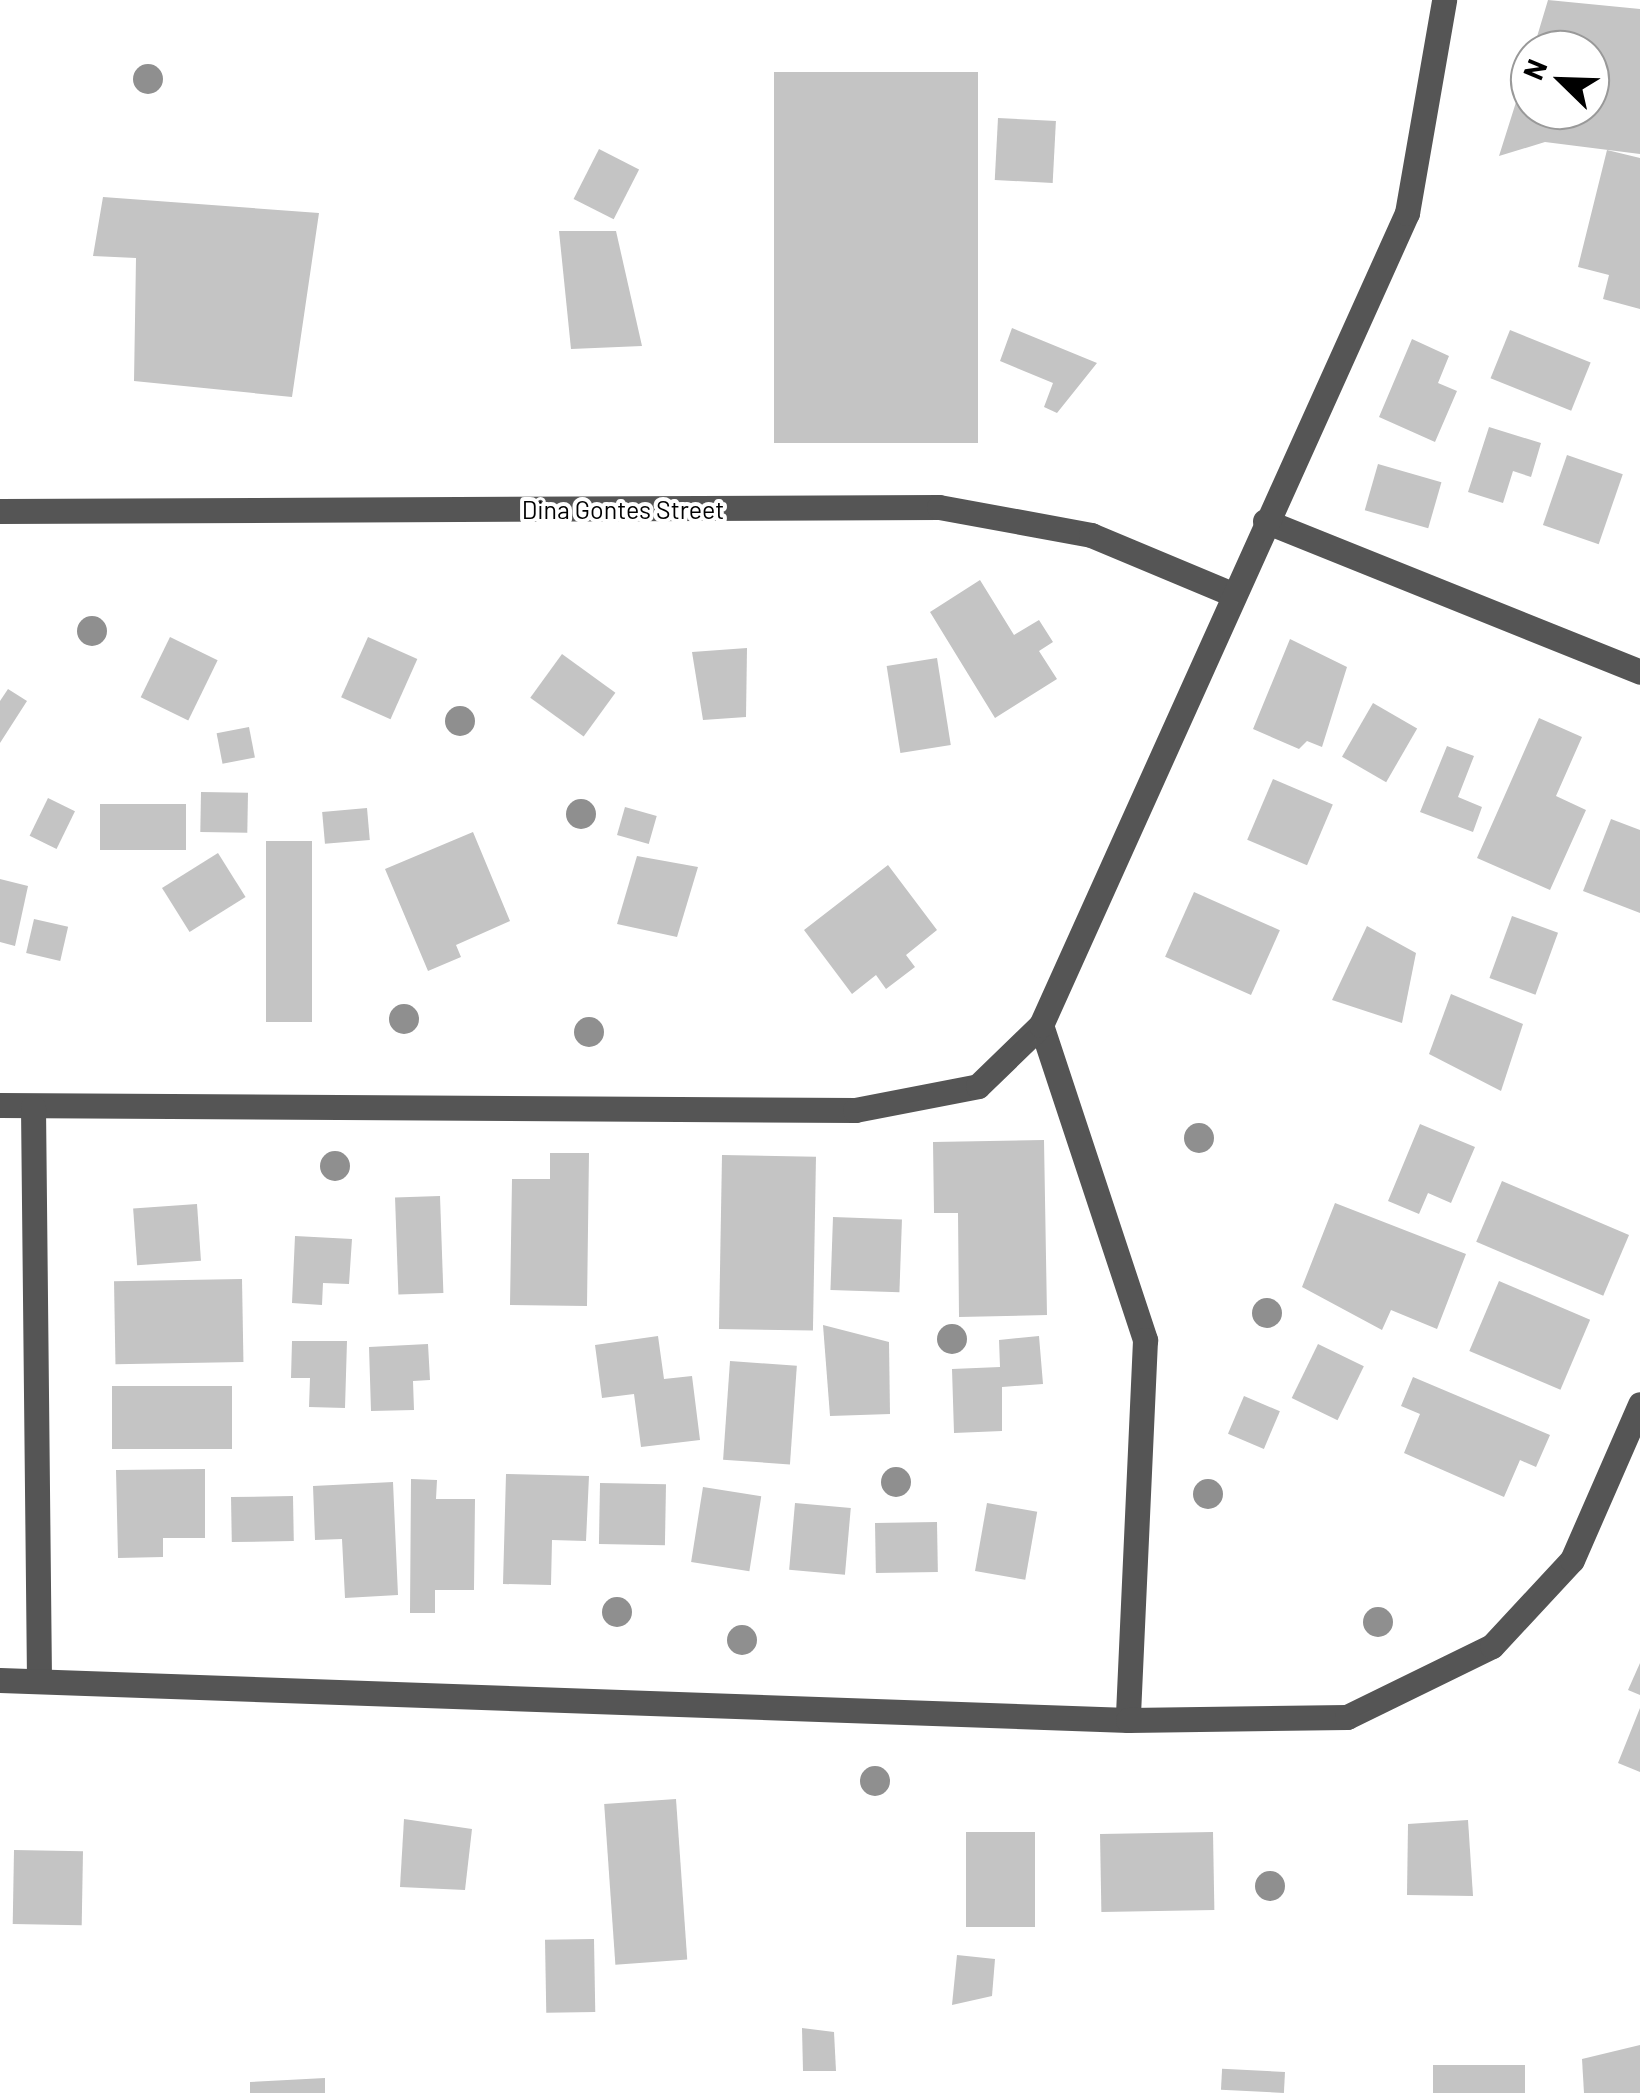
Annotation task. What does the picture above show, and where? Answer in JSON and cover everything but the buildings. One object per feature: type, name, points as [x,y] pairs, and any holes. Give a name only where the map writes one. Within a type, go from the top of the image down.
[{"type":"street","points":[[0,1105],[854,1110],[978,1086],[1041,1025],[1407,213],[1444,0]]},
{"type":"street","name":"Dina Gontes Street","points":[[0,511],[938,507],[1091,535],[1232,594]]},
{"type":"street","points":[[1265,521],[1640,672]]},
{"type":"street","points":[[1041,1025],[1145,1340],[1128,1720]]},
{"type":"street","points":[[33,1106],[39,1679]]},
{"type":"street","points":[[0,1680],[1128,1720],[1346,1717],[1492,1646],[1572,1560],[1640,1404]]}]
